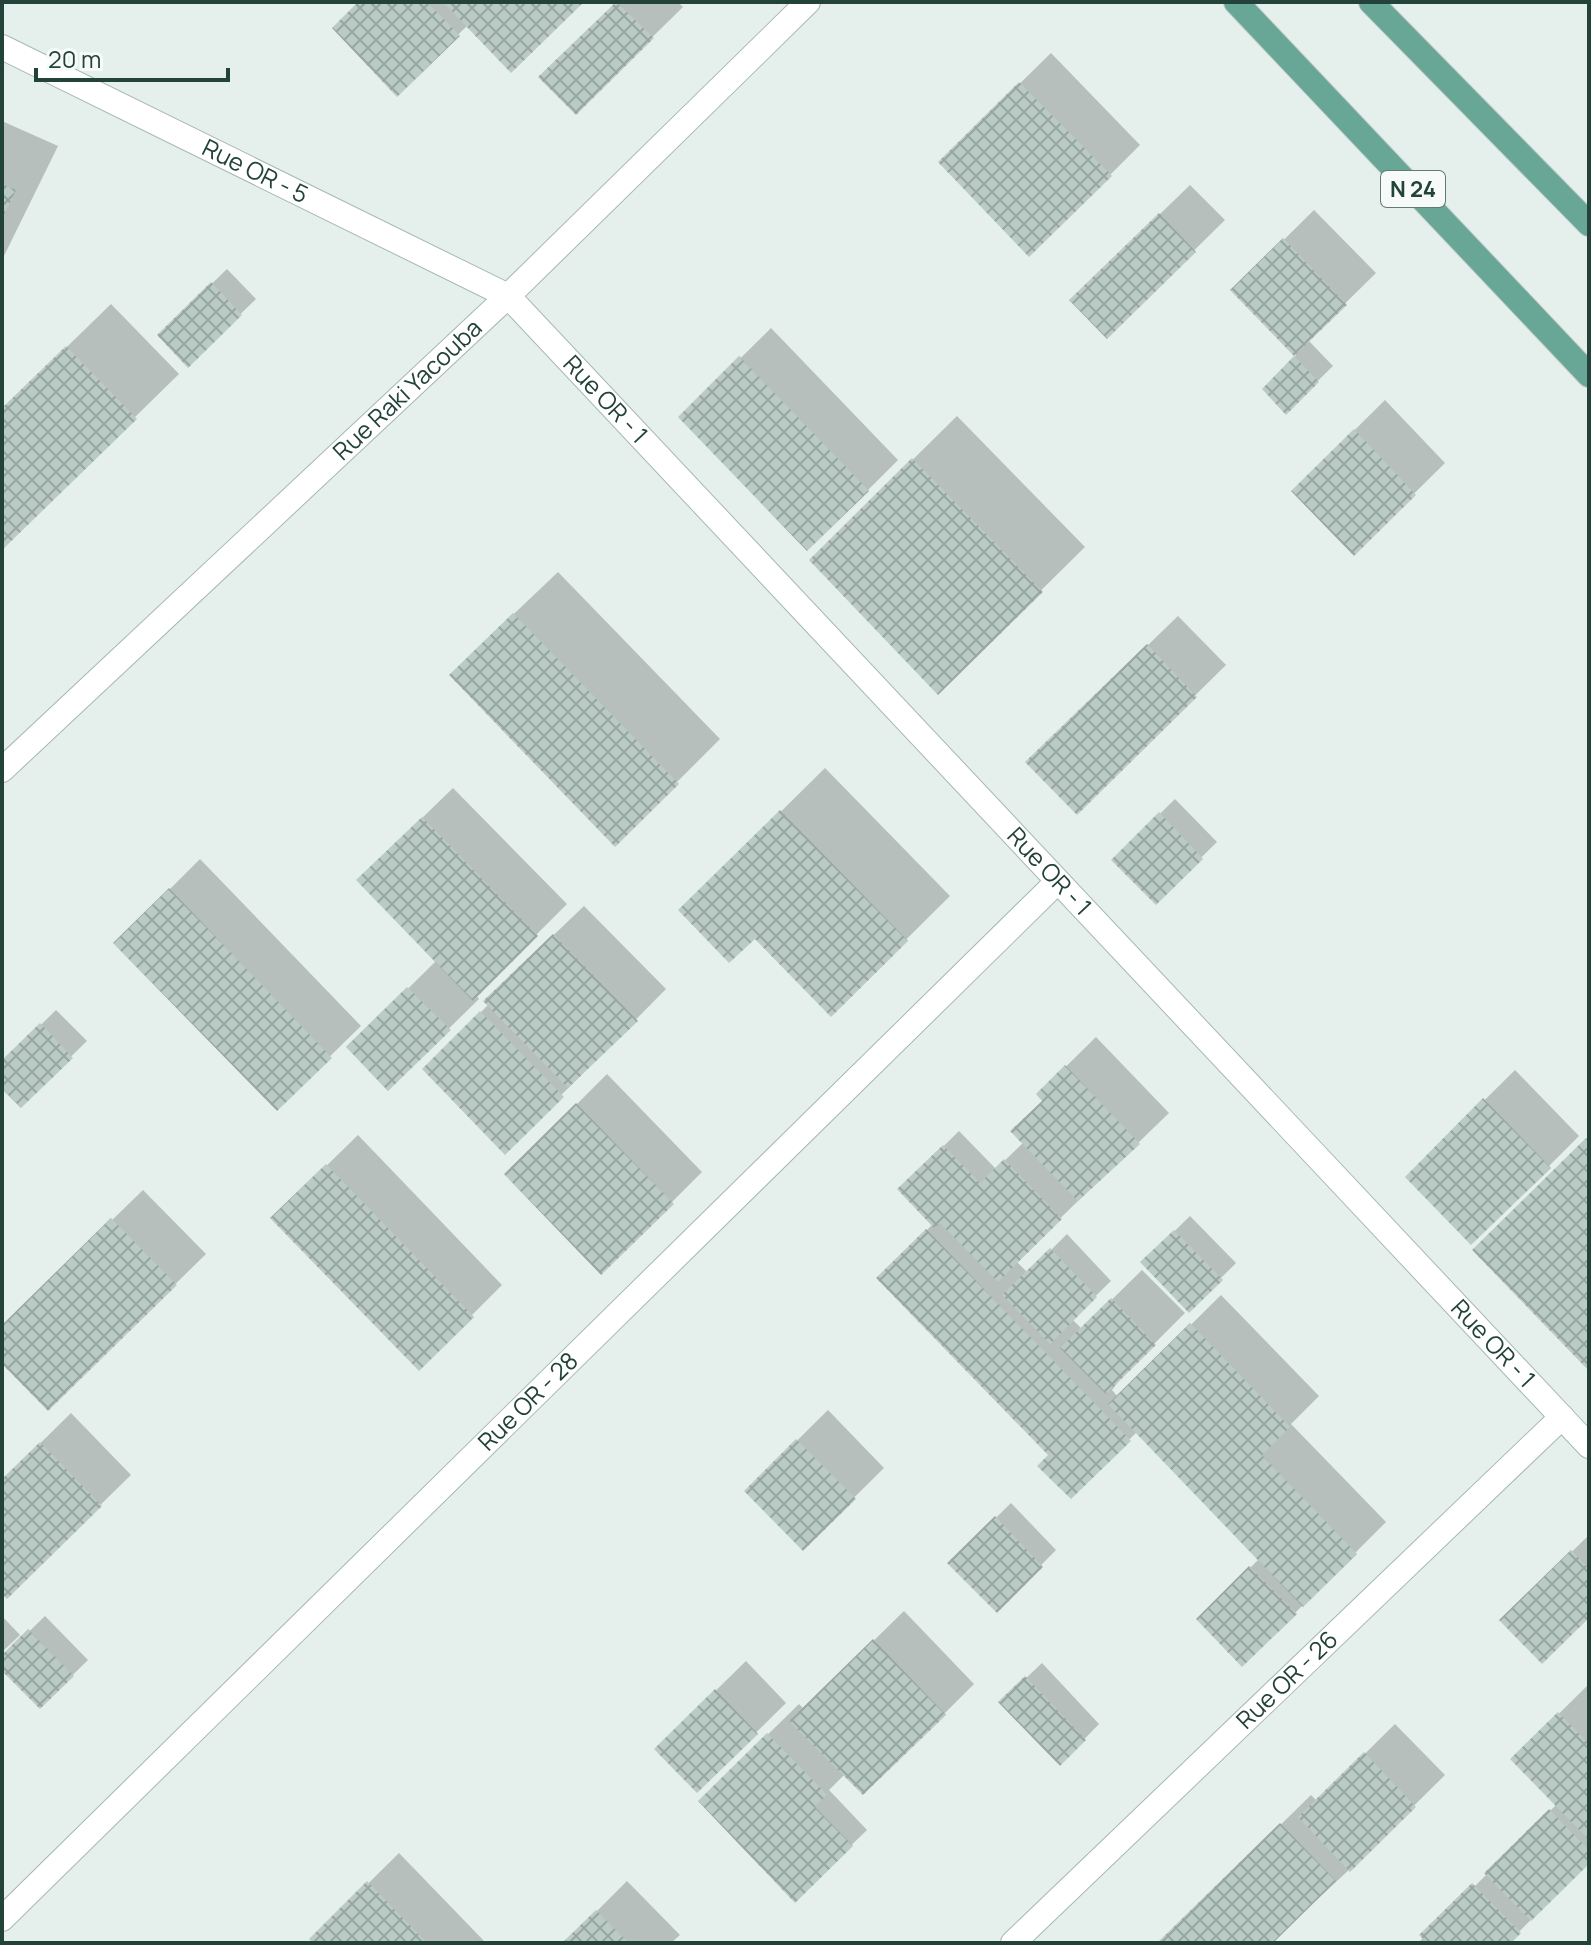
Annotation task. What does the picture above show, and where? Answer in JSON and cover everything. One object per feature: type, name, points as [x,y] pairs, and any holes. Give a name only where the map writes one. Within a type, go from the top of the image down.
[{"type":"main road","name":"N 24","points":[[1236,2],[1589,375]]},
{"type":"main road","points":[[1371,2],[1589,224]]},
{"type":"street","name":"Rue Raki Yacouba","points":[[2,770],[508,296],[808,2]]},
{"type":"street","name":"Rue OR - 5","points":[[2,47],[508,296]]},
{"type":"street","name":"Rue OR - 1","points":[[508,296],[1056,883],[1589,1446]]},
{"type":"street","name":"Rue OR - 28","points":[[2,1919],[1056,883]]},
{"type":"street","name":"Rue OR - 26","points":[[1025,1939],[1562,1417]]},
{"type":"building","points":[[358,2],[427,2],[460,36],[397,97],[332,28]]},
{"type":"building","points":[[443,2],[584,2],[511,73]]},
{"type":"building","points":[[616,2],[654,38],[576,115],[538,77]]},
{"type":"building","points":[[1019,82],[1112,176],[1029,257],[938,162]]},
{"type":"building","points":[[2,184],[16,190],[2,219]]},
{"type":"building","points":[[1159,213],[1196,252],[1107,339],[1069,300]]},
{"type":"building","points":[[1283,238],[1347,305],[1294,356],[1230,290]]},
{"type":"building","points":[[211,282],[242,315],[188,368],[157,335]]},
{"type":"building","points":[[66,346],[137,419],[2,550],[2,408]]},
{"type":"building","points":[[739,356],[869,491],[807,551],[678,417]]},
{"type":"building","points":[[1294,356],[1319,382],[1286,415],[1262,389]]},
{"type":"building","points":[[1354,429],[1416,495],[1354,556],[1291,491]]},
{"type":"building","points":[[912,458],[1043,592],[938,695],[809,560]]},
{"type":"building","points":[[513,613],[679,784],[615,847],[449,675]]},
{"type":"building","points":[[1147,644],[1197,697],[1077,815],[1025,762]]},
{"type":"building","points":[[780,810],[908,941],[831,1017],[755,939],[729,963],[678,910]]},
{"type":"building","points":[[1159,812],[1203,859],[1156,905],[1111,860]]},
{"type":"building","points":[[422,817],[538,936],[473,1001],[356,880]]},
{"type":"building","points":[[169,888],[332,1058],[277,1111],[113,943]]},
{"type":"building","points":[[553,934],[638,1021],[568,1088],[483,1001]]},
{"type":"building","points":[[407,987],[451,1030],[388,1091],[346,1047]]},
{"type":"building","points":[[480,1011],[564,1097],[505,1155],[422,1069]]},
{"type":"building","points":[[40,1023],[73,1058],[21,1108],[2,1089],[2,1060]]},
{"type":"building","points":[[1065,1065],[1140,1144],[1078,1201],[1010,1131],[1042,1101],[1036,1094]]},
{"type":"building","points":[[1483,1098],[1551,1168],[1471,1245],[1405,1177]]},
{"type":"building","points":[[576,1103],[674,1204],[601,1275],[504,1174]]},
{"type":"building","points":[[1586,1138],[1589,1141],[1589,1371],[1472,1250]]},
{"type":"building","points":[[943,1145],[980,1183],[1004,1159],[1062,1219],[998,1282],[940,1223],[934,1228],[897,1189]]},
{"type":"building","points":[[326,1164],[474,1317],[419,1371],[270,1218]]},
{"type":"building","points":[[111,1218],[177,1285],[48,1411],[2,1364],[2,1325]]},
{"type":"building","points":[[926,1229],[1131,1441],[1071,1499],[1037,1466],[1048,1455],[876,1278]]},
{"type":"building","points":[[1174,1230],[1223,1280],[1189,1313],[1140,1262]]},
{"type":"building","points":[[1050,1248],[1097,1297],[1050,1344],[1002,1295]]},
{"type":"building","points":[[1111,1298],[1156,1345],[1106,1394],[1060,1348]]},
{"type":"building","points":[[1190,1323],[1290,1427],[1262,1455],[1357,1554],[1303,1607],[1108,1404]]},
{"type":"building","points":[[796,1439],[856,1499],[803,1551],[744,1491]]},
{"type":"building","points":[[40,1442],[102,1506],[7,1599],[2,1594],[2,1479]]},
{"type":"building","points":[[995,1516],[1043,1567],[997,1613],[947,1563]]},
{"type":"building","points":[[1571,1550],[1589,1569],[1589,1618],[1542,1664],[1499,1620]]},
{"type":"building","points":[[1249,1566],[1297,1614],[1242,1667],[1196,1619]]},
{"type":"building","points":[[28,1629],[74,1676],[40,1709],[2,1671],[2,1655]]},
{"type":"building","points":[[873,1639],[946,1715],[863,1795],[789,1721]]},
{"type":"building","points":[[1025,1676],[1086,1740],[1060,1766],[998,1702]]},
{"type":"building","points":[[715,1689],[758,1734],[697,1793],[654,1749]]},
{"type":"building","points":[[1558,1712],[1589,1744],[1589,1840],[1510,1759]]},
{"type":"building","points":[[767,1733],[827,1795],[815,1807],[853,1846],[795,1903],[698,1801]]},
{"type":"building","points":[[1364,1752],[1416,1807],[1350,1872],[1298,1817]]},
{"type":"building","points":[[1549,1809],[1589,1850],[1589,1864],[1531,1921],[1484,1873]]},
{"type":"building","points":[[1280,1823],[1336,1881],[1273,1943],[1157,1943]]},
{"type":"building","points":[[367,1881],[427,1943],[313,1943],[309,1939]]},
{"type":"building","points":[[1472,1883],[1521,1933],[1511,1943],[1427,1943],[1419,1935]]},
{"type":"building","points":[[596,1910],[629,1943],[562,1943]]}]
